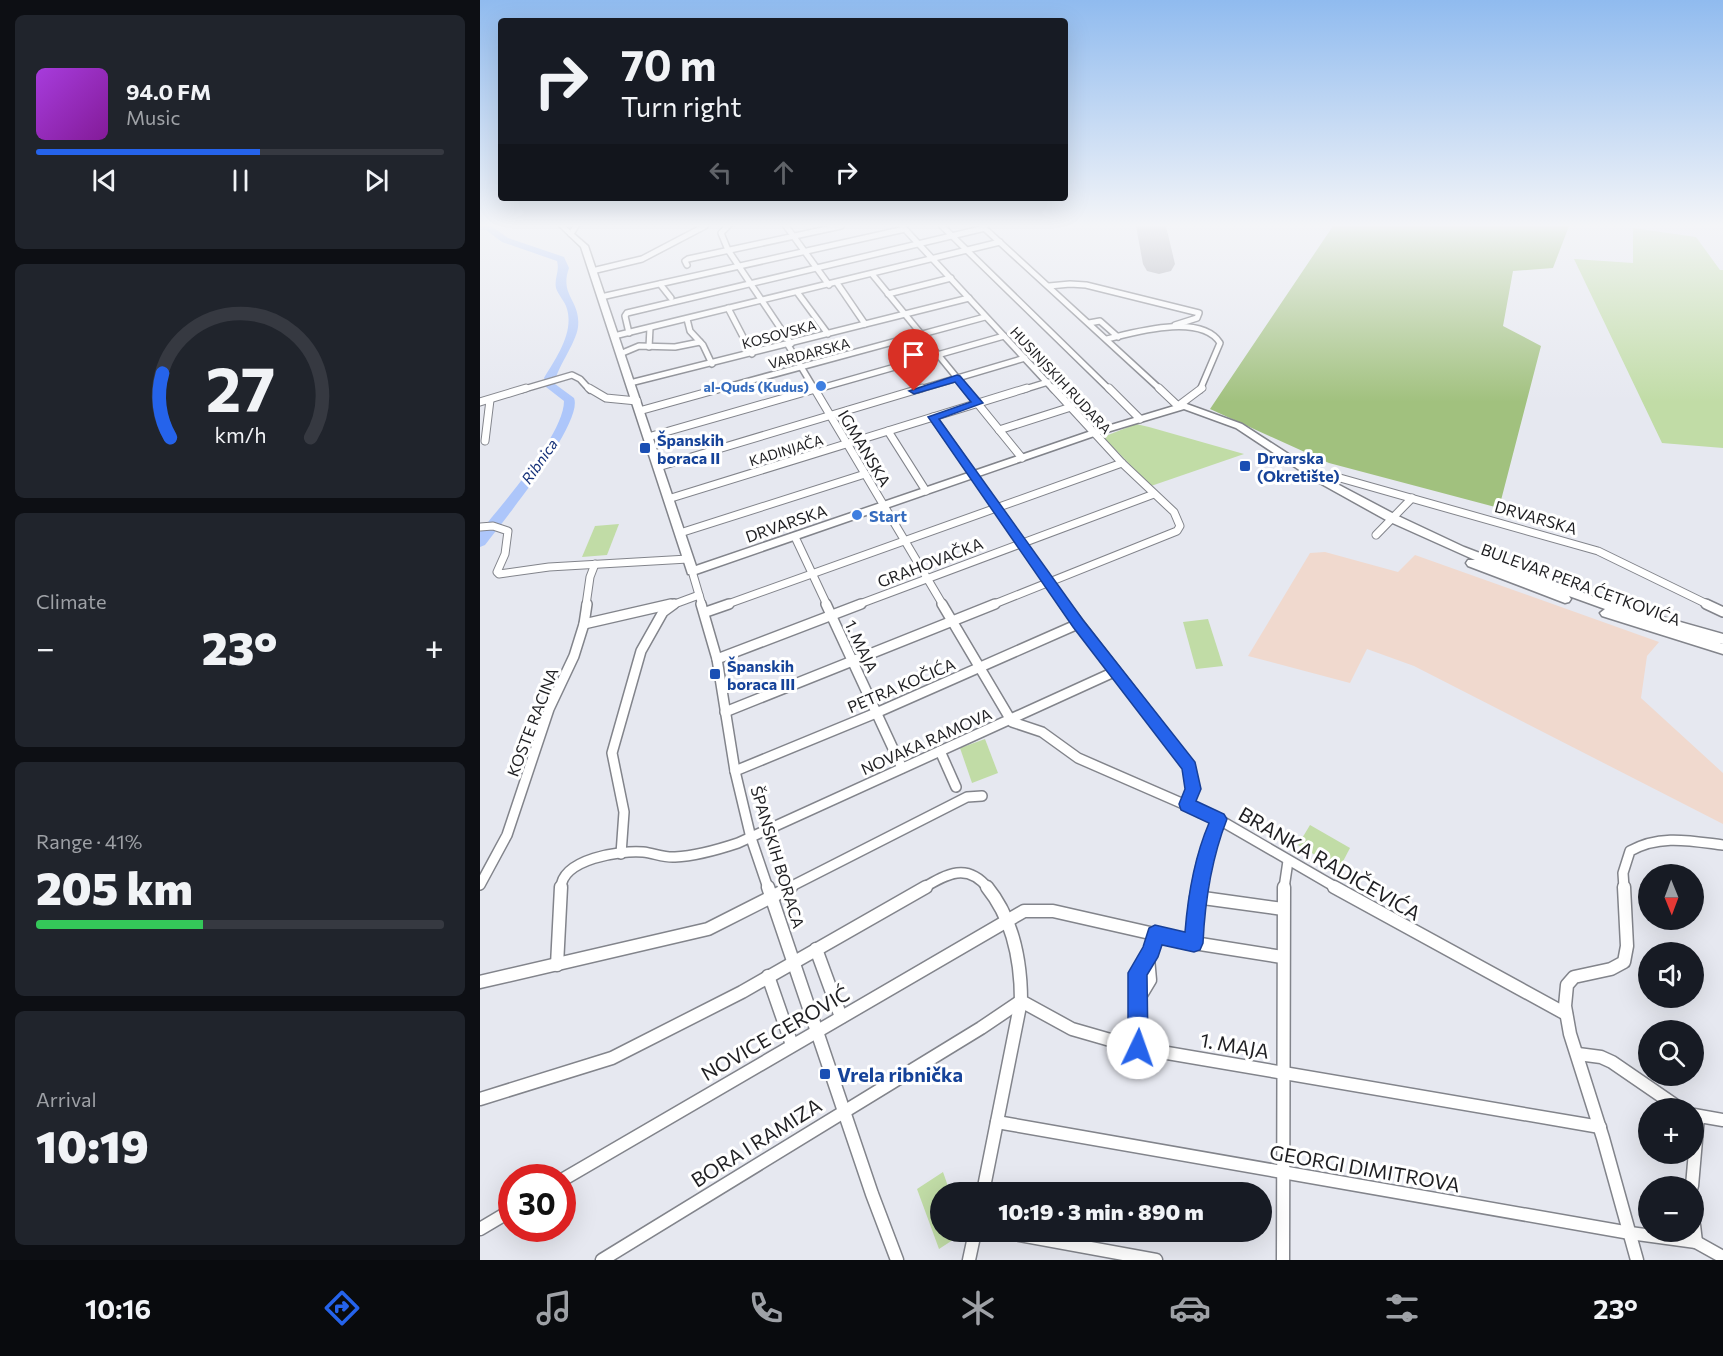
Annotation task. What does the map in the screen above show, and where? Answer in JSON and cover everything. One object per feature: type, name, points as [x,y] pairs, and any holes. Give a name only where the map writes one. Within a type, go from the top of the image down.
[{"type":"main road","name":"ŠPANSKIH BORACA","points":[[597,285],[692,572]]},
{"type":"main road","name":"DRVARSKA","points":[[692,572],[1178,406]]},
{"type":"main road","name":"BULEVAR PERA ĆETKOVIĆA","points":[[1178,406],[1189,407],[1239,426],[1389,521],[1490,571],[1650,628],[1723,648]]},
{"type":"main road","name":"BULEVAR PERA ĆETKOVIĆA","points":[[1389,521],[1577,595],[1723,639]]},
{"type":"street","points":[[601,297],[656,285]]},
{"type":"street","points":[[661,285],[671,298]]},
{"type":"street","points":[[629,333],[625,316],[627,313],[743,285]]},
{"type":"street","name":"IGMANSKA","points":[[751,285],[789,344],[1010,720]]},
{"type":"street","points":[[614,336],[829,285]]},
{"type":"street","points":[[838,285],[865,324]]},
{"type":"street","points":[[881,285],[1022,458]]},
{"type":"street","points":[[888,294],[924,285]]},
{"type":"street","name":"HUSINJSKIH RUDARA","points":[[957,285],[1122,463],[1174,512],[1179,522]]},
{"type":"street","points":[[1003,285],[1140,419]]},
{"type":"street","points":[[1049,286],[1066,285]]},
{"type":"street","points":[[1081,285],[1169,306],[1194,309],[1199,313],[1197,318],[1172,327],[1107,339]]},
{"type":"street","points":[[1049,286],[1178,406],[1203,388],[1210,363],[1220,343],[1217,336],[1210,330],[1172,327]]},
{"type":"street","points":[[797,292],[828,334]]},
{"type":"street","name":"KOSOVSKA","points":[[630,383],[969,298]]},
{"type":"street","points":[[728,308],[752,354]]},
{"type":"street","name":"VARDARSKA","points":[[638,406],[802,367],[986,317]]},
{"type":"street","points":[[687,319],[690,331],[700,342],[712,364]]},
{"type":"street","points":[[1089,323],[1100,321],[1119,337]]},
{"type":"street","points":[[649,347],[650,328]]},
{"type":"street","points":[[648,437],[1004,336]]},
{"type":"street","points":[[620,354],[639,346],[675,347],[700,342]]},
{"type":"street","points":[[658,467],[1025,358]]},
{"type":"street","points":[[480,402],[575,375],[583,380],[591,391],[638,406]]},
{"type":"street","name":"KADINJAČA","points":[[668,499],[1048,382]]},
{"type":"street","points":[[485,441],[490,400]]},
{"type":"street","points":[[999,430],[1071,407]]},
{"type":"street","points":[[933,417],[1078,624],[1190,766],[1193,789],[1187,804]]},
{"type":"street","points":[[888,431],[927,491]]},
{"type":"street","points":[[706,612],[1122,463]]},
{"type":"street","points":[[680,533],[865,474]]},
{"type":"street","name":"DRVARSKA","points":[[1333,476],[1607,554],[1723,612]]},
{"type":"street","name":"GRAHOVAČKA","points":[[717,659],[1021,542],[1154,494]]},
{"type":"street","points":[[1376,535],[1412,498]]},
{"type":"street","points":[[725,712],[1177,531],[1179,522]]},
{"type":"street","points":[[480,527],[493,526],[508,531],[505,554],[497,572],[499,574],[549,567],[688,559]]},
{"type":"street","name":"1. MAJA","points":[[795,537],[902,768]]},
{"type":"street","name":"KOSTE RACINA","points":[[480,885],[507,835],[537,741],[574,656],[584,624],[590,577],[595,564]]},
{"type":"street","name":"ŠPANSKIH BORACA","points":[[692,572],[706,612],[717,659],[735,771],[751,838],[872,1194],[897,1260]]},
{"type":"street","points":[[584,624],[675,603],[699,595]]},
{"type":"street","points":[[621,854],[624,812],[612,753],[641,651],[663,612],[675,603]]},
{"type":"street","name":"PETRA KOČIĆA","points":[[735,771],[876,713],[1078,624]]},
{"type":"street","name":"NOVAKA RAMOVA","points":[[557,965],[563,876],[567,870],[579,863],[642,852],[662,857],[681,857],[719,849],[751,838],[1114,672]]},
{"type":"street","name":"BRANKA RADIČEVIĆA","points":[[1010,720],[1017,725],[1042,732],[1078,758],[1218,819],[1542,1004],[1566,1014]]},
{"type":"street","points":[[940,751],[956,787]]},
{"type":"street","points":[[480,982],[708,929],[967,797],[982,796]]},
{"type":"street","points":[[1194,943],[1196,897],[1210,840],[1218,819]]},
{"type":"street","points":[[1637,1260],[1566,1014],[1568,984],[1574,978],[1609,971],[1624,962],[1627,946],[1623,873],[1630,851],[1643,843],[1668,839],[1723,845]]},
{"type":"street","points":[[1283,1260],[1285,1174],[1282,957],[1285,874],[1288,861]]},
{"type":"street","points":[[480,1099],[612,1058],[794,962],[941,879],[961,872],[973,874],[980,879],[1007,921],[1021,968],[1021,1000],[985,1182]]},
{"type":"street","points":[[1196,897],[1283,909]]},
{"type":"street","name":"NOVICE CEROVIĆ","points":[[576,1172],[1024,911],[1053,911],[1194,943],[1282,957]]},
{"type":"street","points":[[1138,1048],[1137,973],[1148,958],[1155,934]]},
{"type":"street","points":[[816,949],[841,1017]]},
{"type":"street","points":[[768,976],[792,1045]]},
{"type":"street","name":"1. MAJA","points":[[1021,1000],[1072,1029],[1138,1048],[1600,1127]]},
{"type":"street","name":"BORA I RAMIZA","points":[[602,1260],[981,1028],[1021,1000]]},
{"type":"street","points":[[1578,1054],[1601,1057],[1612,1062],[1664,1098]]},
{"type":"street","points":[[1704,1117],[1723,1120]]},
{"type":"street","name":"GEORGI DIMITROVA","points":[[997,1122],[1638,1234]]},
{"type":"street","points":[[480,1229],[498,1218]]},
{"type":"street","points":[[969,1260],[973,1242]]},
{"type":"street","points":[[1058,1242],[1156,1260]]},
{"type":"street","name":"GEORGI DIMITROVA","points":[[1696,1242],[1723,1257]]},
{"type":"shaded area","points":[[1325,552],[1398,572],[1415,555],[1659,642],[1647,656],[1641,698],[1723,773],[1723,824],[1414,666],[1367,649],[1350,683],[1248,656],[1310,553]]},
{"type":"green space","points":[[1293,285],[1510,285],[1503,326],[1541,346],[1499,508],[1329,463],[1210,409]]},
{"type":"green space","points":[[1586,285],[1723,285],[1723,448],[1662,443]]},
{"type":"green space","points":[[1136,424],[1244,454],[1151,486],[1103,437]]},
{"type":"green space","points":[[619,524],[607,555],[582,557],[595,526]]},
{"type":"green space","points":[[1208,619],[1223,666],[1196,669],[1183,622]]},
{"type":"green space","points":[[985,739],[998,773],[972,783],[960,748]]},
{"type":"green space","points":[[1310,825],[1350,848],[1339,869],[1298,845]]},
{"type":"green space","points":[[943,1172],[946,1182],[930,1182],[930,1224],[917,1189]]},
{"type":"green space","points":[[936,1242],[950,1242],[939,1249]]},
{"type":"waterway","name":"Ribnica","points":[[480,542],[553,445],[570,408],[570,400],[550,385],[549,378],[569,341],[573,324],[572,308],[560,285]]},
{"type":"place","name":"al-Quds (Kudus)","points":[[821,386]]},
{"type":"place","name":"Španskih boraca II","points":[[645,448]]},
{"type":"place","name":"Drvarska (Okretište)","points":[[1245,466]]},
{"type":"place","name":"Start","points":[[857,515]]},
{"type":"place","name":"Španskih boraca III","points":[[715,674]]},
{"type":"place","name":"Vrela ribnička","points":[[825,1074]]},
{"type":"route","points":[[914,391],[957,378],[977,403],[933,417],[1078,624],[1190,766],[1193,789],[1187,804],[1218,819],[1210,840],[1196,897],[1194,943],[1155,934],[1152,951],[1137,973],[1138,1048]]}]
